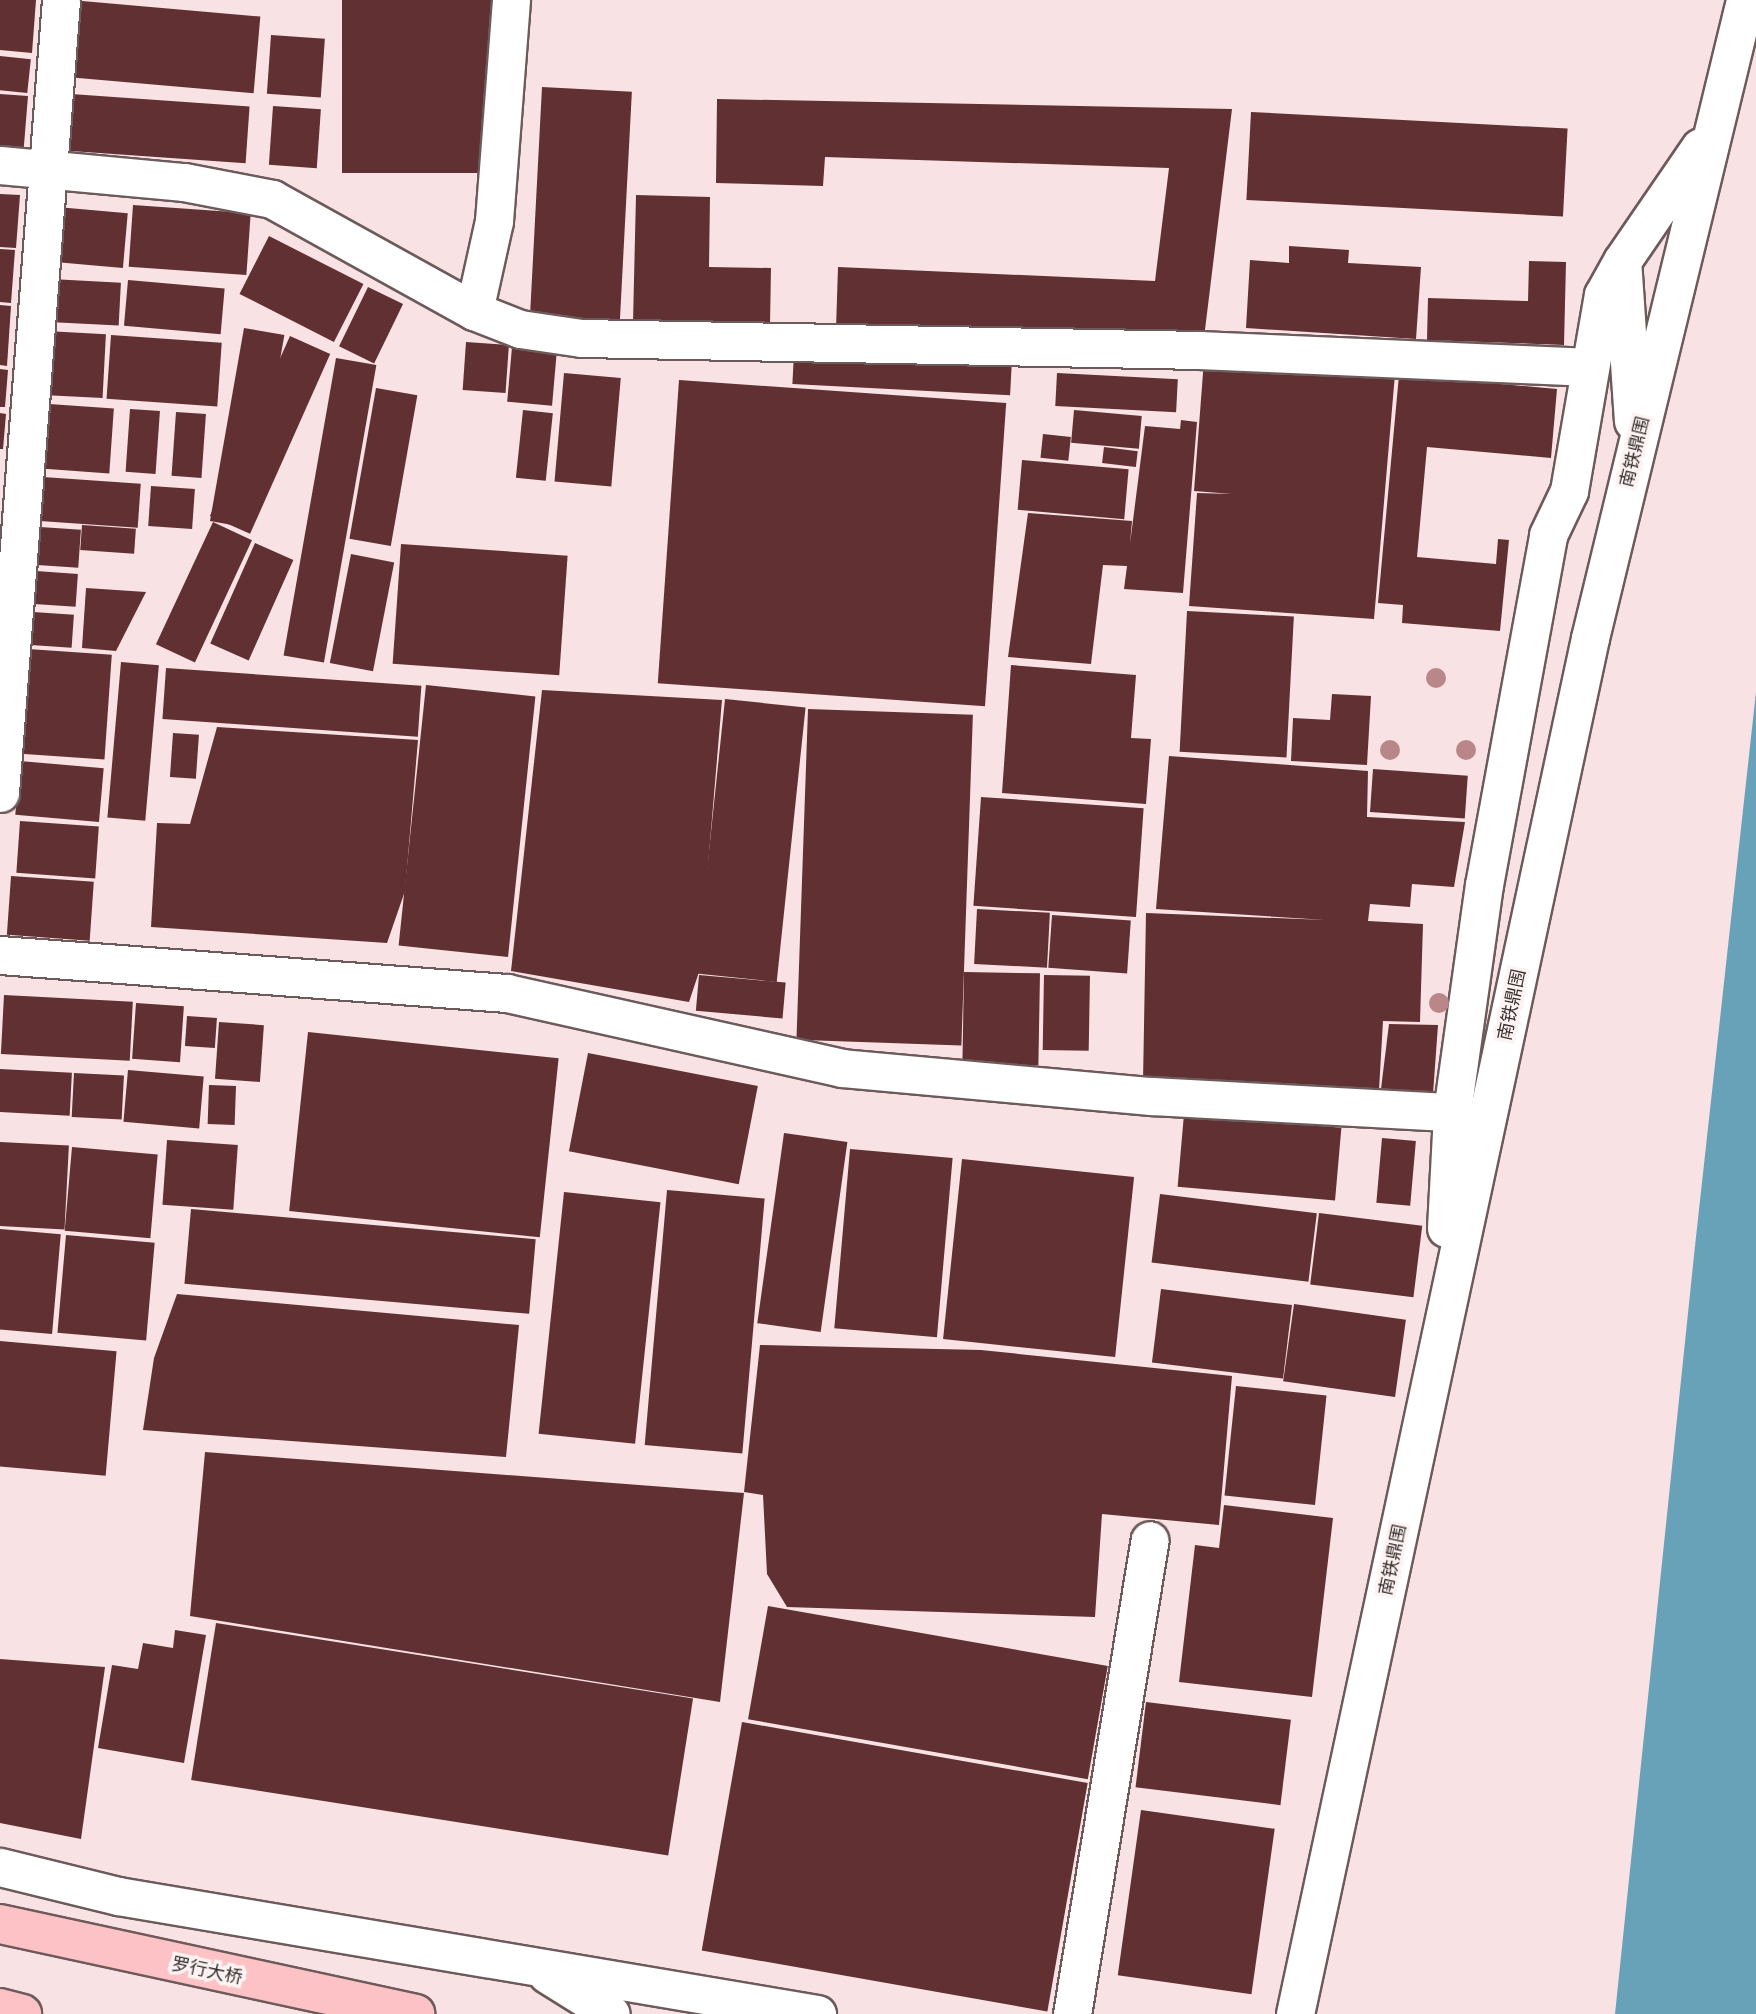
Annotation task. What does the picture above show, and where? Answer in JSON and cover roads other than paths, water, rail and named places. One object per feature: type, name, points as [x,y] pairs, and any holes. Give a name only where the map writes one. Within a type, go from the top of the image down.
[{"type":"main road","name":"罗行大桥","points":[[0,1923],[415,2014]]},
{"type":"main road","points":[[0,2008],[22,2014]]},
{"type":"street","points":[[0,793],[61,0]]},
{"type":"street","points":[[474,311],[494,222],[511,0]]},
{"type":"street","name":"南铁鼎围","points":[[1295,2014],[1638,439],[1745,0]]},
{"type":"street","points":[[1441,1337],[1451,1112],[1484,885],[1548,535],[1569,491],[1603,295],[1622,261],[1714,126]]},
{"type":"street","points":[[0,165],[184,182],[272,199],[474,311],[520,329],[581,338],[1200,350],[1590,367]]},
{"type":"street","points":[[1622,261],[1630,405],[1638,439]]},
{"type":"street","points":[[0,955],[507,993],[842,1069],[1152,1096],[1451,1112]]},
{"type":"street","points":[[1072,2014],[1150,1540]]},
{"type":"street","points":[[0,1867],[118,1896],[817,2014]]},
{"type":"street","points":[[531,1964],[611,2014]]},
{"type":"water","points":[[1756,692],[1756,2014],[1615,2014],[1695,1246]]}]
